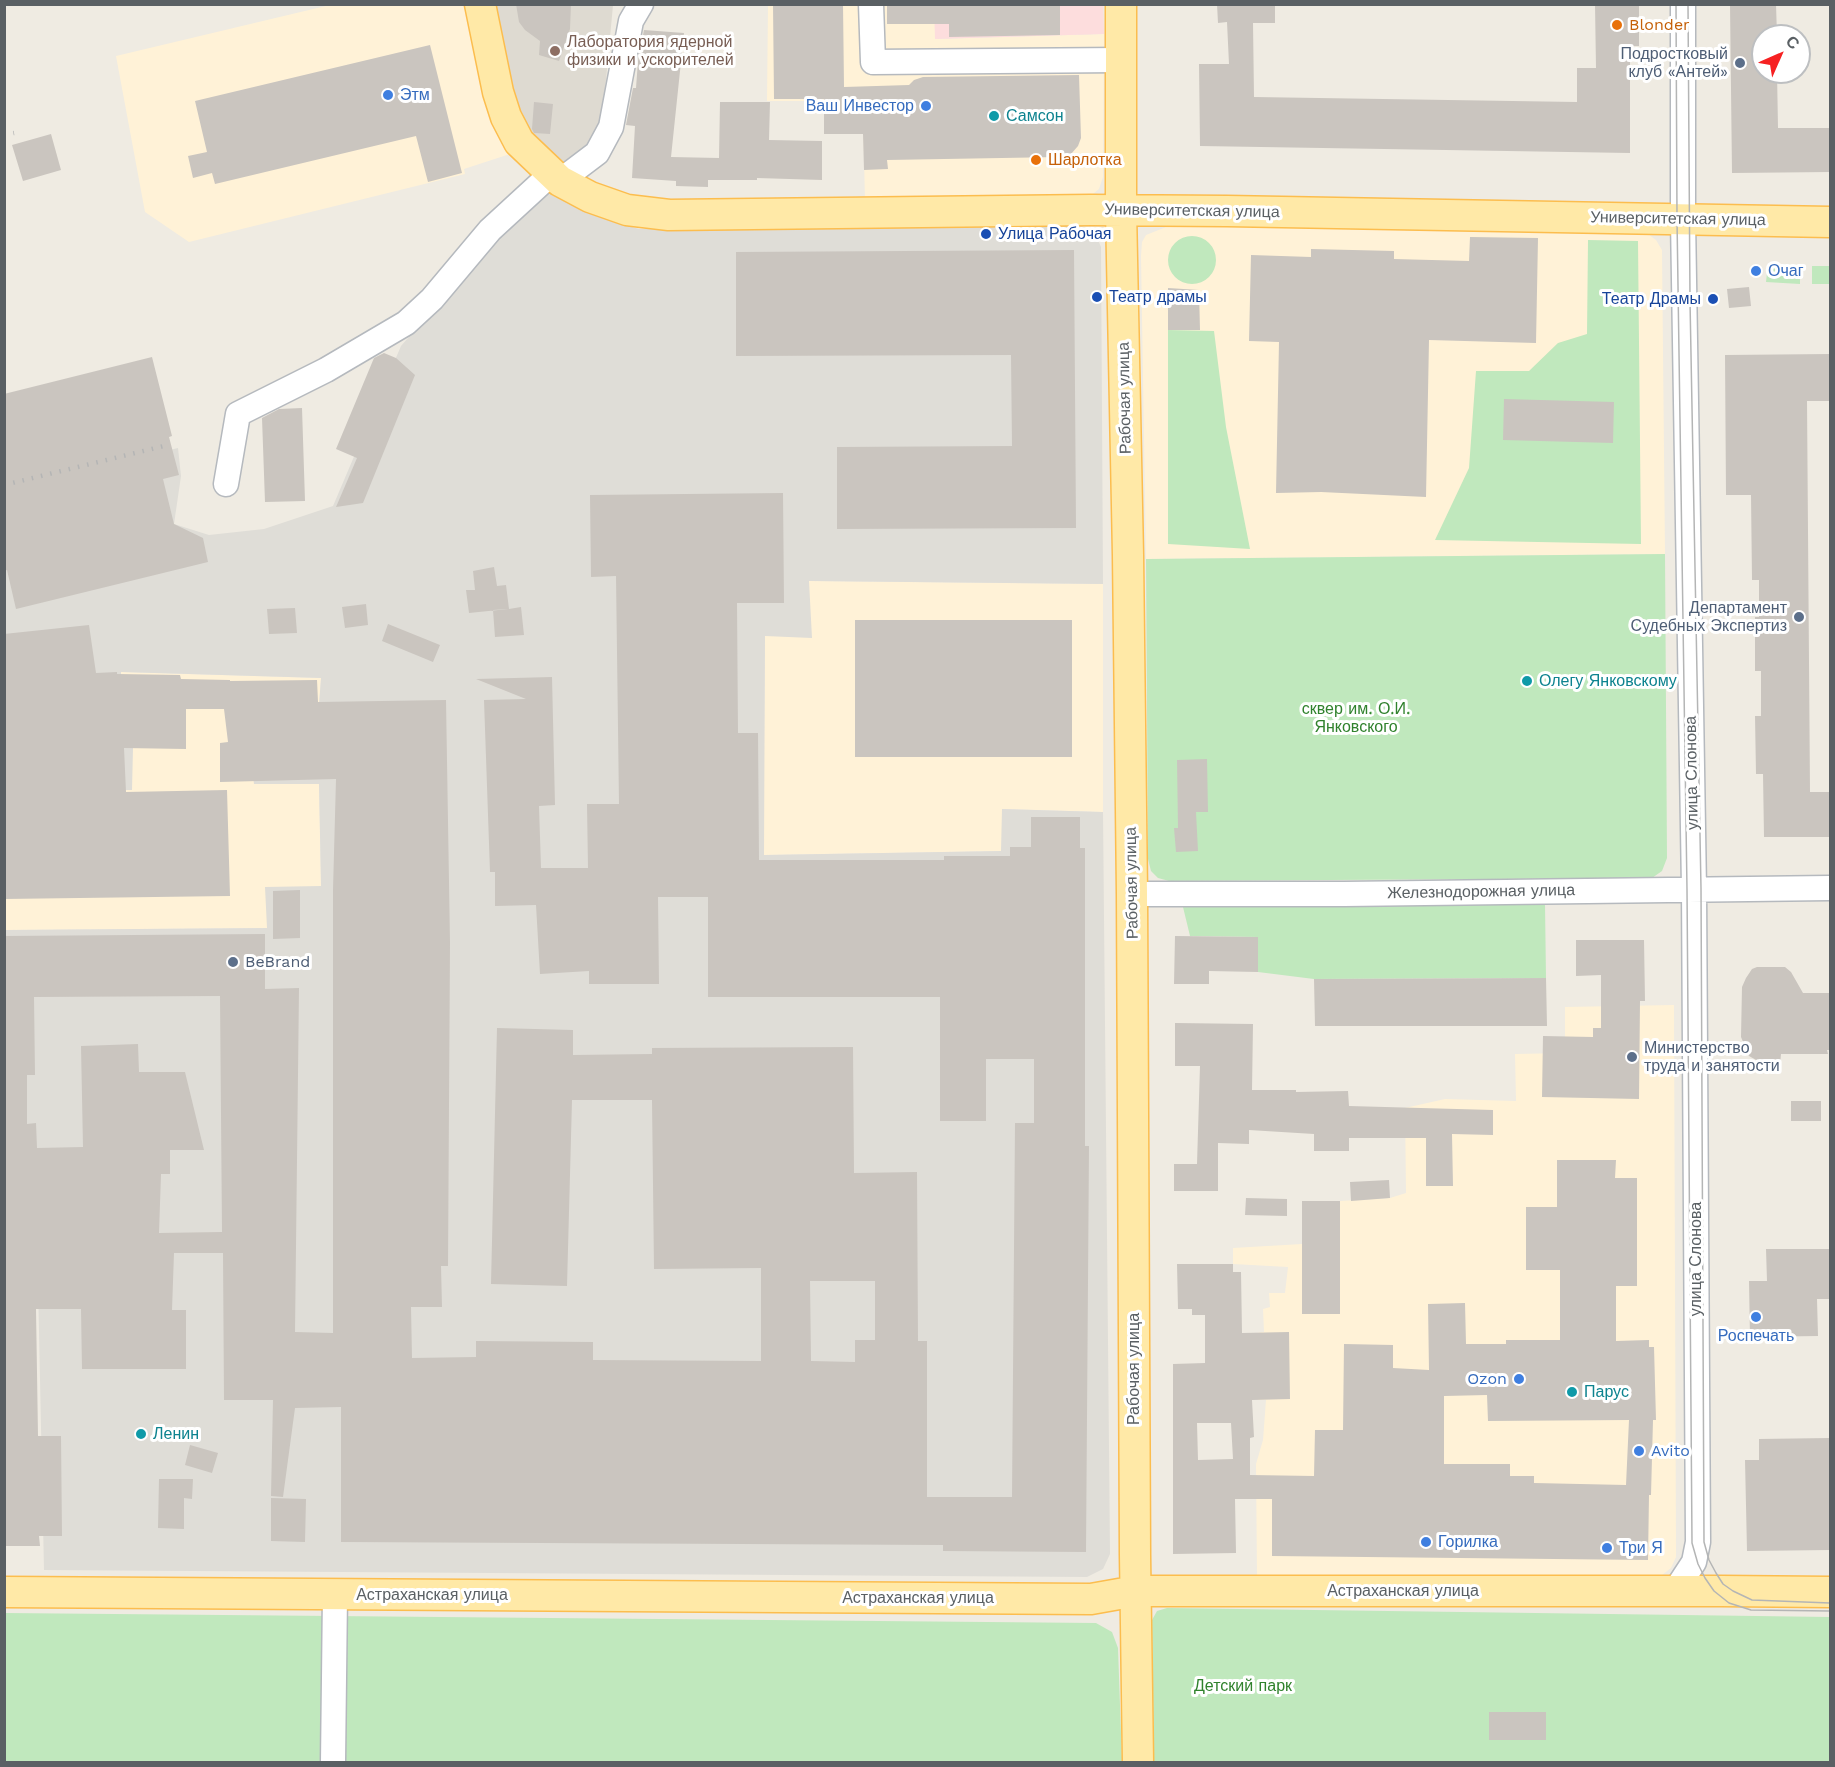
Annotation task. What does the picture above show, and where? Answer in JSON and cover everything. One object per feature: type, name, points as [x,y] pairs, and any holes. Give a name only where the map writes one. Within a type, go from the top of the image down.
[{"type":"main road","name":"Университетская улица","points":[[480,4],[498,92],[506,117],[519,142],[556,177],[590,197],[627,210],[669,215],[1121,210],[1830,222]]},
{"type":"main road","name":"Рабочая улица","points":[[1121,4],[1121,210],[1132,894],[1138,1762]]},
{"type":"main road","name":"Астраханская улица","points":[[4,1592],[1091,1599],[1136,1591],[1830,1592]]},
{"type":"street","points":[[226,484],[238,414],[326,370],[406,323],[432,299],[490,230],[556,177],[597,153],[610,127],[631,21],[641,4]]},
{"type":"street","points":[[871,4],[873,62],[1121,60]]},
{"type":"street","name":"улица Слонова","points":[[1675,1591],[1694,1562],[1698,1542],[1694,889],[1683,219],[1683,4]]},
{"type":"street","name":"Железнодорожная улица","points":[[1132,894],[1344,894],[1830,888]]},
{"type":"street","name":"улица Слонова","points":[[1698,1542],[1710,1576],[1721,1591]]},
{"type":"street","points":[[333,1762],[335,1594]]},
{"type":"shaded area","points":[[330,5],[467,5],[510,154],[464,169],[465,174],[189,242],[145,212],[116,56]]},
{"type":"shaded area","name":"Лаборатория ядерной физики и ускорителей","points":[[492,5],[613,5],[603,112],[590,146],[566,169],[529,136],[519,116]]},
{"type":"shaded area","points":[[768,5],[934,5],[936,39],[1104,34],[1103,177],[1099,189],[1089,197],[865,202],[863,113],[846,101],[767,101]]},
{"type":"shaded area","points":[[934,5],[1103,5],[1104,34],[935,39]]},
{"type":"shaded area","points":[[545,189],[597,216],[639,229],[1082,226],[1095,233],[1101,247],[1103,584],[809,581],[812,638],[765,636],[764,855],[1001,851],[1002,809],[1103,812],[1110,1554],[1103,1569],[1087,1577],[44,1570],[35,1141],[5,1141],[5,930],[267,928],[265,887],[321,886],[319,784],[254,784],[244,707],[319,705],[321,678],[121,672],[120,747],[133,748],[132,790],[5,790],[4,490],[178,448],[181,476],[174,524],[209,535],[264,529],[333,506],[401,346],[491,243]]},
{"type":"shaded area","points":[[1171,225],[1645,232],[1656,240],[1662,250],[1665,554],[1146,559],[1142,242],[1146,235]]},
{"type":"shaded area","points":[[809,581],[1103,584],[1103,812],[1003,809],[1002,851],[763,855],[765,636]]},
{"type":"shaded area","points":[[121,672],[321,678],[319,784],[321,886],[267,928],[5,930],[4,790],[120,747]]},
{"type":"shaded area","points":[[1674,1005],[1676,1557],[1671,1568],[1662,1575],[1257,1577],[1256,1464],[1263,1440],[1266,1400],[1258,1400],[1257,1333],[1264,1332],[1263,1309],[1270,1307],[1269,1293],[1285,1293],[1288,1267],[1233,1264],[1233,1248],[1302,1244],[1340,1201],[1390,1198],[1406,1193],[1405,1108],[1445,1099],[1516,1101],[1515,1054],[1565,1053],[1565,1007]]},
{"type":"green space","points":[[1192,236],[1209,243],[1216,260],[1209,277],[1192,284],[1175,277],[1168,260],[1175,243]]},
{"type":"green space","points":[[1588,240],[1638,241],[1641,544],[1435,540],[1469,468],[1476,371],[1529,371],[1558,343],[1587,334]]},
{"type":"green space","points":[[1768,264],[1800,265],[1800,284],[1766,282]]},
{"type":"green space","points":[[1812,266],[1830,266],[1830,284],[1812,284]]},
{"type":"green space","points":[[1168,330],[1214,331],[1226,427],[1250,549],[1168,544]]},
{"type":"green space","name":"сквер им. О.И. Янковского","points":[[1665,554],[1667,858],[1662,871],[1652,878],[1169,881],[1158,878],[1151,871],[1148,859],[1146,559]]},
{"type":"green space","points":[[1545,904],[1546,978],[1314,979],[1258,972],[1258,937],[1190,936],[1183,907]]},
{"type":"green space","name":"Детский парк","points":[[1167,1608],[1830,1617],[1830,1762],[1154,1762],[1152,1620],[1157,1611]]},
{"type":"green space","points":[[5,1613],[1096,1623],[1112,1632],[1118,1648],[1122,1762],[5,1762]]},
{"type":"building","points":[[516,4],[571,4],[570,29],[559,61],[539,55],[540,41],[525,30],[519,22]]},
{"type":"building","points":[[773,4],[843,4],[844,87],[909,85],[914,80],[923,77],[1079,75],[1081,138],[1078,146],[1071,154],[1059,157],[887,160],[888,169],[864,170],[863,134],[824,134],[824,99],[774,99]]},
{"type":"building","points":[[887,4],[1060,4],[1060,35],[949,37],[949,24],[887,24]]},
{"type":"building","points":[[1217,4],[1275,4],[1275,23],[1253,23],[1254,97],[1577,102],[1577,68],[1596,68],[1595,4],[1639,4],[1639,46],[1630,46],[1630,153],[1200,146],[1199,64],[1229,64],[1227,22],[1218,23]]},
{"type":"building","points":[[1730,4],[1776,4],[1777,24],[1751,24],[1751,84],[1777,84],[1778,128],[1830,128],[1830,172],[1732,173]]},
{"type":"building","points":[[644,30],[684,33],[671,157],[719,158],[720,102],[770,102],[769,140],[822,141],[822,180],[757,178],[757,180],[708,180],[708,187],[676,186],[676,181],[632,178],[635,126],[626,125],[633,88],[636,88]]},
{"type":"building","points":[[430,45],[462,173],[428,182],[416,136],[215,184],[212,173],[193,178],[188,156],[207,152],[195,101]]},
{"type":"building","points":[[534,102],[553,104],[550,134],[534,133],[532,129]]},
{"type":"building","points":[[51,134],[61,170],[23,181],[12,145]]},
{"type":"building","points":[[1470,237],[1538,238],[1536,343],[1429,340],[1426,497],[1321,492],[1276,493],[1279,342],[1249,341],[1251,255],[1311,257],[1311,249],[1394,251],[1394,259],[1469,261]]},
{"type":"building","points":[[1074,250],[1076,528],[837,529],[837,447],[1012,446],[1011,355],[736,356],[736,252]]},
{"type":"building","points":[[1749,287],[1751,306],[1729,308],[1727,289]]},
{"type":"building","points":[[1168,288],[1199,290],[1200,330],[1168,330]]},
{"type":"building","points":[[384,353],[396,358],[415,375],[363,503],[336,507],[357,458],[336,449],[374,358]]},
{"type":"building","points":[[1830,354],[1830,401],[1807,401],[1810,792],[1830,792],[1830,837],[1764,837],[1763,774],[1756,774],[1755,716],[1761,716],[1761,671],[1755,671],[1755,617],[1759,617],[1759,580],[1752,580],[1751,495],[1726,495],[1725,355]]},
{"type":"building","points":[[152,357],[172,436],[169,437],[179,475],[163,479],[174,524],[203,538],[208,562],[16,609],[7,570],[4,571],[4,394]]},
{"type":"building","points":[[1504,399],[1614,402],[1613,443],[1503,440]]},
{"type":"building","points":[[302,408],[305,501],[265,502],[262,418],[279,409]]},
{"type":"building","points":[[783,493],[784,603],[737,603],[738,733],[758,733],[759,860],[944,860],[944,856],[1010,856],[1010,847],[1031,847],[1031,817],[1080,817],[1080,848],[1085,848],[1085,1146],[1089,1146],[1086,1552],[943,1551],[943,1545],[341,1542],[341,1407],[295,1408],[283,1497],[271,1496],[273,1400],[224,1400],[223,1253],[174,1253],[172,1310],[186,1310],[186,1369],[82,1369],[81,1309],[36,1309],[38,1436],[61,1436],[62,1536],[39,1536],[40,1546],[4,1546],[4,936],[265,934],[265,989],[299,988],[295,1332],[333,1333],[333,890],[336,779],[220,782],[220,743],[228,742],[224,709],[186,709],[186,749],[124,748],[126,792],[227,790],[230,896],[4,899],[4,634],[89,625],[96,673],[180,675],[181,679],[230,681],[317,680],[318,702],[446,700],[450,943],[448,1266],[441,1266],[442,1307],[411,1307],[412,1358],[476,1357],[476,1341],[593,1342],[593,1360],[761,1361],[761,1268],[654,1269],[652,1100],[572,1100],[567,1286],[491,1284],[497,1028],[573,1030],[573,1055],[652,1054],[652,1048],[853,1047],[854,1173],[917,1172],[918,1341],[927,1341],[927,1497],[1012,1497],[1015,1123],[1034,1123],[1034,1059],[986,1059],[986,1121],[940,1121],[940,997],[708,997],[708,897],[658,897],[659,984],[589,984],[589,971],[540,974],[536,905],[495,906],[495,872],[490,872],[484,700],[526,699],[476,679],[552,677],[555,805],[539,806],[541,868],[588,868],[587,804],[619,804],[616,576],[591,577],[590,495]],"holes":[[[220,996],[222,1232],[159,1233],[161,1174],[170,1174],[170,1150],[204,1150],[185,1072],[139,1072],[138,1044],[81,1046],[83,1147],[37,1148],[36,1123],[27,1124],[27,1075],[35,1075],[34,997]],[[810,1281],[875,1281],[875,1340],[855,1340],[855,1362],[811,1361]]]},
{"type":"building","points":[[494,567],[497,586],[506,585],[509,609],[521,607],[524,635],[495,637],[493,611],[469,613],[466,590],[475,590],[473,571]]},
{"type":"building","points":[[366,604],[368,625],[345,628],[342,607]]},
{"type":"building","points":[[295,608],[297,633],[269,634],[267,609]]},
{"type":"building","points":[[855,620],[1072,620],[1072,757],[855,757]]},
{"type":"building","points":[[388,624],[440,645],[433,662],[382,641]]},
{"type":"building","points":[[1207,759],[1208,812],[1196,812],[1198,851],[1176,852],[1174,828],[1178,828],[1177,760]]},
{"type":"building","points":[[300,890],[300,938],[273,939],[273,891]]},
{"type":"building","points":[[1175,936],[1258,937],[1258,972],[1209,971],[1209,984],[1174,984]]},
{"type":"building","points":[[1576,940],[1644,940],[1645,1001],[1640,1001],[1639,1099],[1542,1097],[1543,1036],[1593,1037],[1593,1028],[1601,1028],[1601,975],[1576,976]]},
{"type":"building","points":[[1785,967],[1791,972],[1803,993],[1830,993],[1830,1050],[1827,1050],[1828,1054],[1781,1054],[1780,1065],[1767,1066],[1749,1056],[1741,1037],[1742,987],[1752,969]]},
{"type":"building","points":[[1546,978],[1547,1026],[1315,1026],[1314,979]]},
{"type":"building","points":[[1175,1023],[1253,1024],[1252,1090],[1348,1091],[1349,1106],[1493,1110],[1493,1135],[1452,1134],[1453,1186],[1426,1186],[1426,1138],[1349,1138],[1349,1151],[1314,1151],[1314,1134],[1249,1130],[1249,1144],[1218,1143],[1218,1191],[1174,1191],[1174,1164],[1197,1164],[1200,1066],[1175,1066]]},
{"type":"building","points":[[1791,1101],[1821,1101],[1821,1121],[1791,1121]]},
{"type":"building","points":[[1557,1160],[1616,1160],[1615,1178],[1637,1178],[1637,1286],[1616,1286],[1616,1341],[1649,1340],[1649,1347],[1654,1347],[1656,1420],[1653,1420],[1648,1560],[1272,1556],[1272,1499],[1235,1499],[1236,1553],[1173,1554],[1173,1364],[1205,1363],[1205,1315],[1192,1315],[1192,1309],[1178,1309],[1177,1264],[1233,1264],[1233,1272],[1241,1272],[1242,1333],[1289,1332],[1290,1399],[1252,1400],[1254,1437],[1250,1438],[1250,1475],[1314,1476],[1315,1430],[1343,1430],[1344,1344],[1393,1345],[1393,1368],[1429,1370],[1428,1304],[1465,1303],[1466,1344],[1506,1344],[1506,1340],[1560,1340],[1560,1270],[1526,1270],[1526,1207],[1557,1207]],"holes":[[[1487,1395],[1488,1421],[1629,1420],[1626,1485],[1534,1483],[1534,1476],[1510,1476],[1510,1464],[1444,1464],[1444,1396]],[[1197,1423],[1231,1423],[1233,1459],[1198,1460]]]},
{"type":"building","points":[[1389,1180],[1390,1198],[1351,1201],[1350,1182]]},
{"type":"building","points":[[1246,1198],[1287,1199],[1287,1216],[1245,1215]]},
{"type":"building","points":[[1302,1201],[1340,1201],[1340,1314],[1302,1314]]},
{"type":"building","points":[[1766,1249],[1830,1249],[1830,1299],[1817,1299],[1818,1336],[1750,1337],[1749,1281],[1767,1281]]},
{"type":"building","points":[[1830,1438],[1830,1550],[1747,1551],[1745,1460],[1759,1460],[1759,1439]]},
{"type":"building","points":[[190,1445],[218,1453],[212,1473],[185,1465]]},
{"type":"building","points":[[159,1479],[193,1479],[192,1499],[184,1498],[184,1529],[158,1528]]},
{"type":"building","points":[[271,1498],[306,1499],[305,1542],[271,1541]]},
{"type":"building","points":[[1489,1712],[1546,1712],[1546,1740],[1489,1740]]},
{"type":"tram line","points":[[1676,4],[1692,1543],[1705,1578],[1714,1591],[1729,1603],[1751,1610],[1830,1611]]},
{"type":"tram line","points":[[1688,4],[1690,301],[1701,888],[1704,1542],[1709,1560],[1716,1573],[1723,1584],[1733,1591],[1752,1600],[1830,1603]]},
{"type":"railway","points":[[4,123],[9,122]]},
{"type":"railway","points":[[4,135],[14,133]]},
{"type":"railway","points":[[4,278],[11,276]]},
{"type":"railway","points":[[4,485],[168,445]]},
{"type":"place","name":"Blonder","points":[[1617,25]]},
{"type":"place","name":"Лаборатория ядерной физики и ускорителей","points":[[555,51]]},
{"type":"place","name":"Подростковый клуб «Антей»","points":[[1740,63]]},
{"type":"place","name":"Этм","points":[[388,95]]},
{"type":"place","name":"Ваш Инвестор","points":[[926,106]]},
{"type":"place","name":"Самсон","points":[[994,116]]},
{"type":"place","name":"Шарлотка","points":[[1036,160]]},
{"type":"place","name":"Улица Рабочая","points":[[986,234]]},
{"type":"place","name":"Очаг","points":[[1756,271]]},
{"type":"place","name":"Театр драмы","points":[[1097,297]]},
{"type":"place","name":"Театр Драмы","points":[[1713,299]]},
{"type":"place","name":"Департамент Судебных Экспертиз","points":[[1799,617]]},
{"type":"place","name":"Олегу Янковскому","points":[[1527,681]]},
{"type":"place","name":"BeBrand","points":[[233,962]]},
{"type":"place","name":"Министерство труда и занятости","points":[[1632,1057]]},
{"type":"place","name":"Роспечать","points":[[1756,1317]]},
{"type":"place","name":"Ozon","points":[[1519,1379]]},
{"type":"place","name":"Парус","points":[[1572,1392]]},
{"type":"place","name":"Ленин","points":[[141,1434]]},
{"type":"place","name":"Avito","points":[[1639,1451]]},
{"type":"place","name":"Горилка","points":[[1426,1542]]},
{"type":"place","name":"Три Я","points":[[1607,1548]]}]
